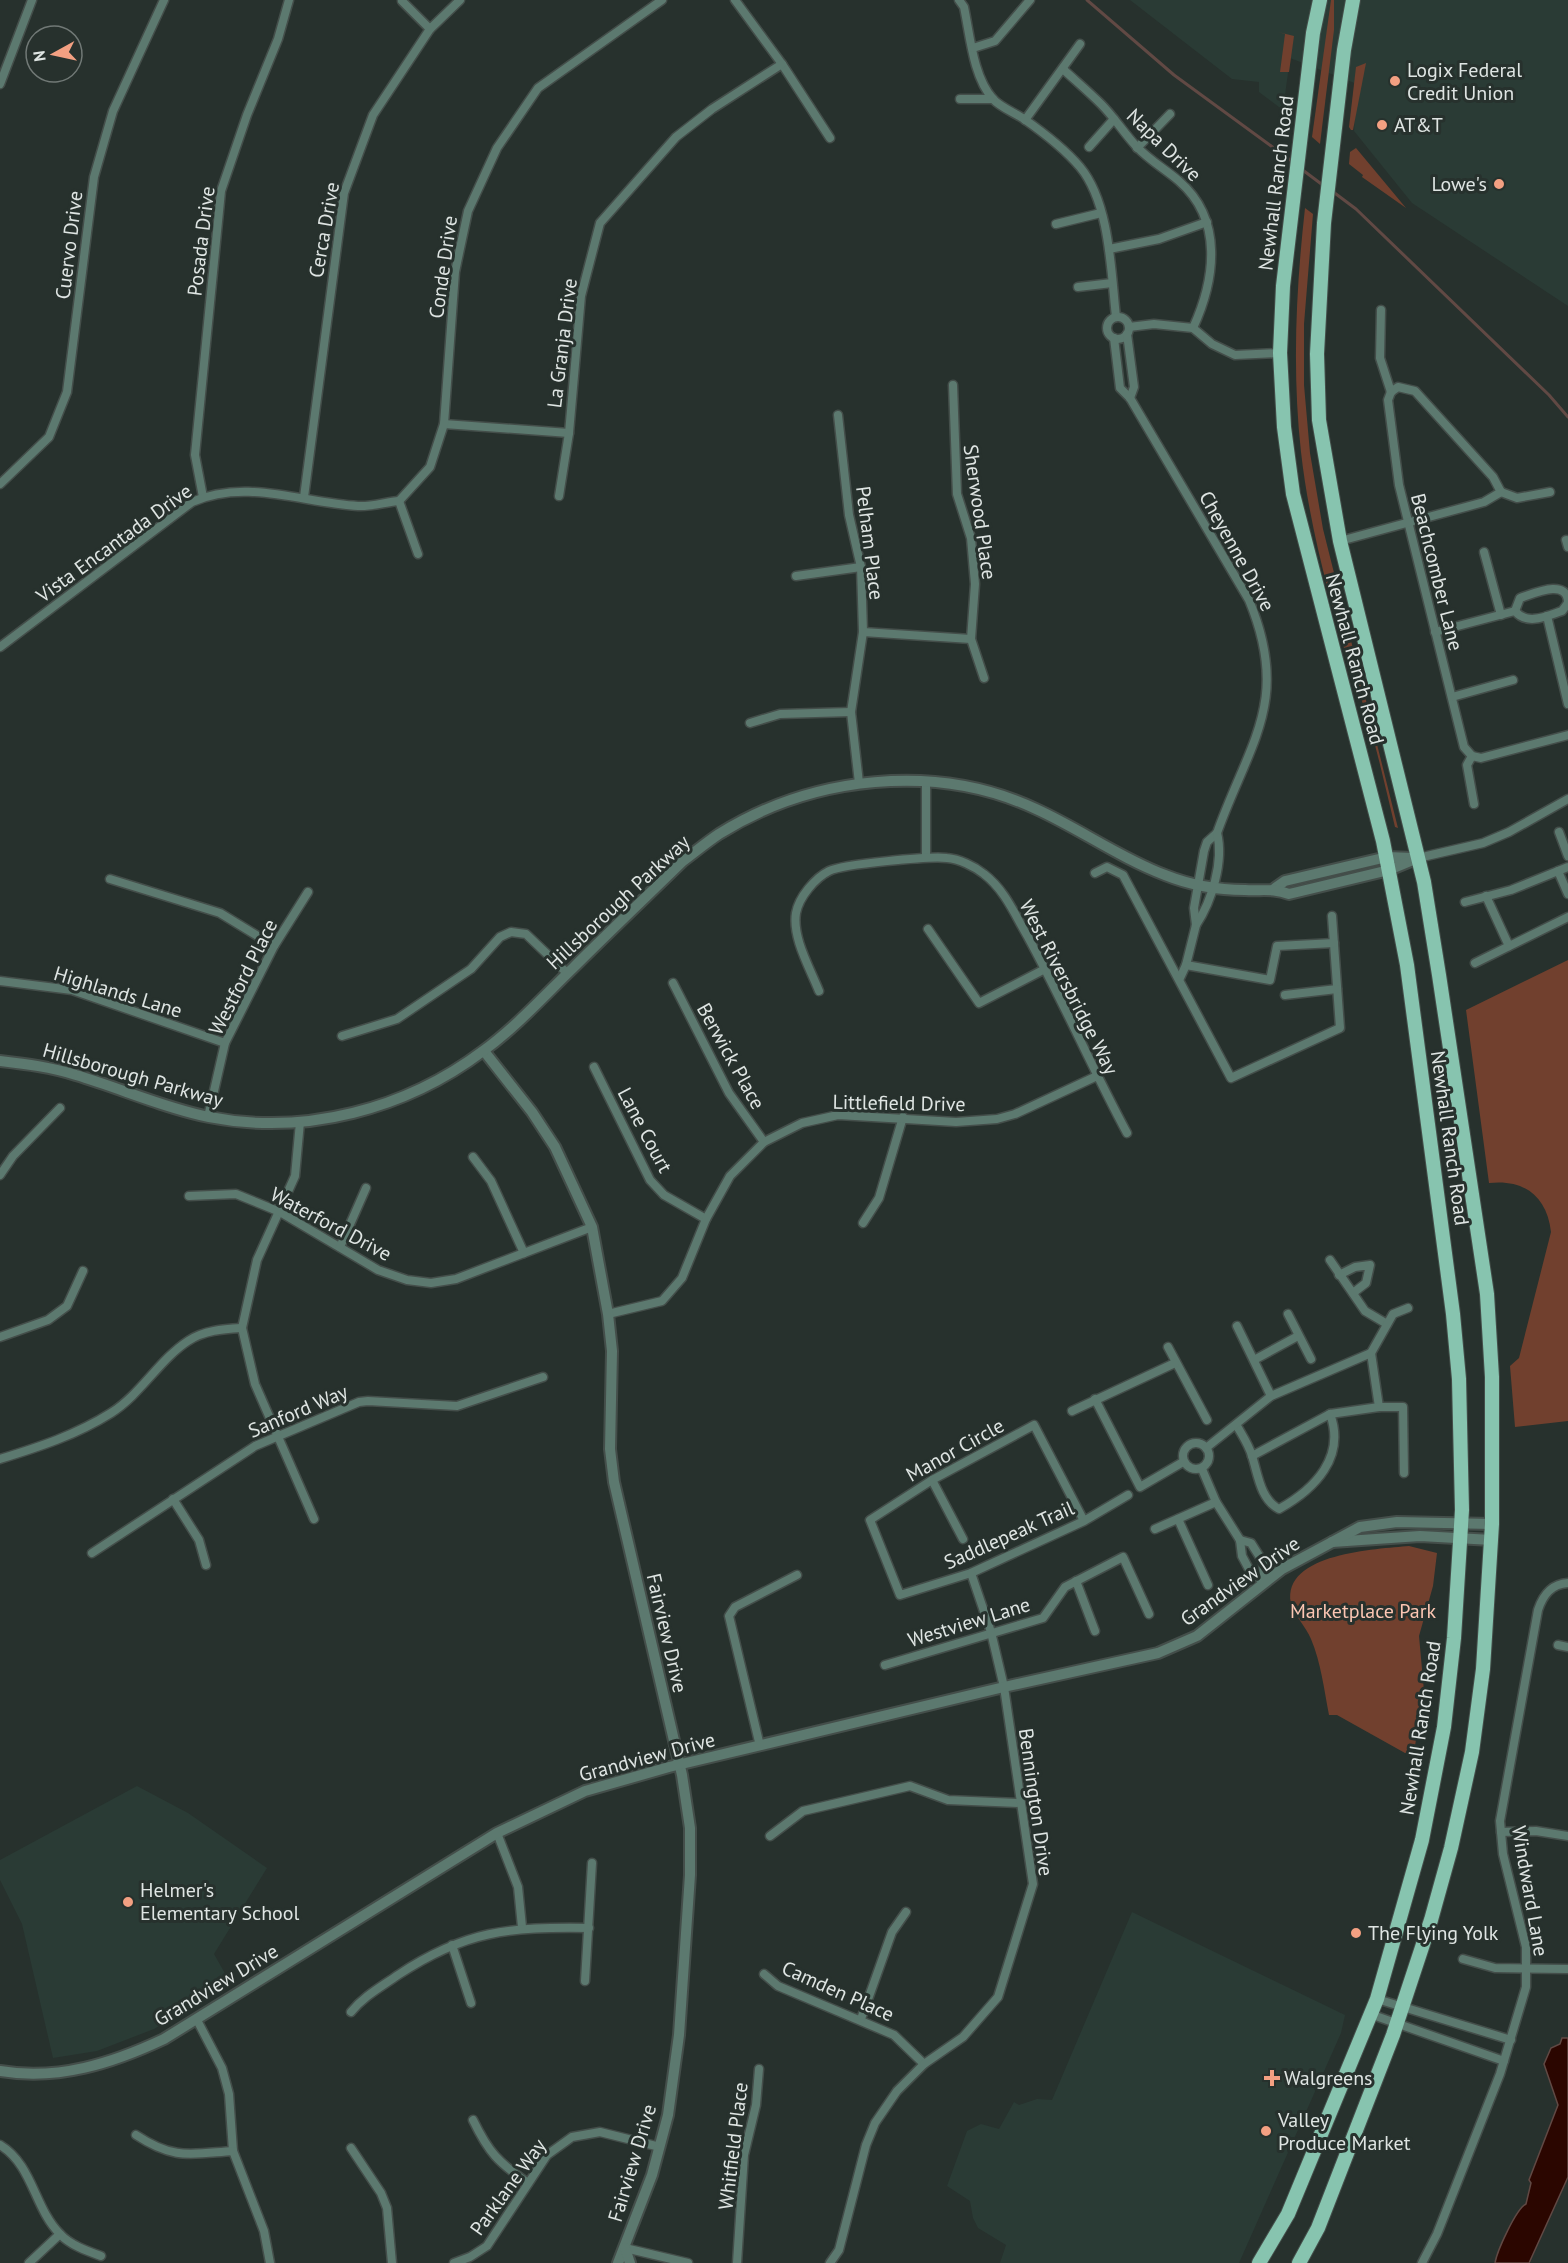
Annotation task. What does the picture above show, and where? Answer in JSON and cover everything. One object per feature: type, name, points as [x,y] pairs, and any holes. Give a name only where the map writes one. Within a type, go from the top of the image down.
[{"type":"main road","name":"Newhall Ranch Road","points":[[1259,2263],[1288,2214],[1377,1999],[1422,1840],[1444,1727],[1462,1524],[1459,1378],[1448,1263],[1407,965],[1388,864],[1293,494],[1284,427],[1280,353],[1283,286],[1313,33],[1320,0]]},
{"type":"main road","name":"Newhall Ranch Road","points":[[1299,2263],[1318,2228],[1397,2023],[1448,1859],[1472,1752],[1483,1669],[1492,1540],[1492,1377],[1487,1294],[1418,858],[1340,541],[1319,420],[1317,354],[1324,224],[1344,50],[1353,0]]},
{"type":"street","points":[[0,84],[32,0]]},
{"type":"street","name":"Cuervo Drive","points":[[0,484],[49,437],[67,392],[94,177],[113,111],[164,0]]},
{"type":"street","name":"Posada Drive","points":[[203,497],[195,455],[221,191],[247,115],[278,39],[289,0]]},
{"type":"street","name":"Cerca Drive","points":[[304,497],[344,193],[374,115],[430,29],[459,0]]},
{"type":"street","name":"Conde Drive","points":[[399,501],[429,467],[444,424],[455,272],[468,211],[497,148],[538,88],[662,0]]},
{"type":"street","points":[[735,0],[782,64],[830,138]]},
{"type":"street","points":[[959,0],[964,7],[980,73],[993,99],[1054,141],[1081,168],[1101,213],[1108,249],[1116,317],[1107,327],[1114,338],[1121,339],[1128,331],[1154,324],[1193,328],[1212,344],[1235,355],[1280,353]]},
{"type":"street","points":[[973,48],[995,41],[1030,0]]},
{"type":"street","points":[[402,1],[430,29]]},
{"type":"street","points":[[1025,120],[1064,70],[1080,44]]},
{"type":"street","name":"La Granja Drive","points":[[559,496],[569,433],[581,296],[600,223],[676,137],[712,109],[782,64]]},
{"type":"street","name":"Napa Drive","points":[[1064,70],[1114,119],[1137,148],[1180,182],[1197,200],[1207,222],[1212,245],[1210,286],[1193,328]]},
{"type":"street","points":[[960,99],[993,99]]},
{"type":"street","points":[[1137,148],[1170,114]]},
{"type":"street","points":[[1089,147],[1114,119]]},
{"type":"street","points":[[1056,224],[1101,213]]},
{"type":"street","points":[[1108,249],[1159,239],[1207,222]]},
{"type":"street","points":[[1078,286],[1112,283]]},
{"type":"street","points":[[1381,310],[1380,358],[1391,392],[1398,387],[1414,391],[1493,477],[1501,492],[1517,498],[1550,492]]},
{"type":"street","points":[[1116,317],[1126,320],[1128,331],[1134,387],[1130,398]]},
{"type":"street","name":"Cheyenne Drive","points":[[1114,338],[1120,388],[1130,398],[1249,600],[1263,644],[1268,689],[1262,725],[1217,833],[1207,842],[1197,885],[1194,908],[1196,925]]},
{"type":"street","name":"Sherwood Place","points":[[953,385],[957,494],[971,538],[975,584],[971,639],[984,678]]},
{"type":"street","name":"Beachcomber Lane","points":[[1391,392],[1388,400],[1392,446],[1408,523],[1464,747],[1472,756]]},
{"type":"street","name":"Pelham Place","points":[[838,415],[849,515],[861,567],[863,632],[851,712],[860,783]]},
{"type":"street","points":[[444,424],[569,433]]},
{"type":"street","name":"Vista Encantada Drive","points":[[0,647],[192,502],[216,492],[237,491],[304,497],[359,506],[399,501]]},
{"type":"street","points":[[1340,541],[1484,502],[1501,492]]},
{"type":"street","points":[[399,501],[418,554]]},
{"type":"street","points":[[1485,552],[1501,615]]},
{"type":"street","points":[[796,576],[861,567]]},
{"type":"street","points":[[1555,588],[1568,596],[1568,602],[1562,611],[1547,616],[1528,620],[1520,617],[1515,611],[1520,598],[1555,588]]},
{"type":"street","points":[[1435,633],[1515,611]]},
{"type":"street","points":[[1547,616],[1568,705]]},
{"type":"street","points":[[863,632],[971,639]]},
{"type":"street","points":[[1452,697],[1513,680]]},
{"type":"street","points":[[750,723],[780,714],[851,712]]},
{"type":"street","points":[[1474,804],[1467,765],[1472,756],[1481,758],[1568,735]]},
{"type":"street","points":[[819,991],[798,936],[796,913],[815,880],[831,870],[926,857],[926,782]]},
{"type":"street","name":"Hillsborough Parkway","points":[[0,1061],[40,1066],[74,1074],[208,1117],[246,1122],[300,1122],[358,1112],[389,1103],[427,1086],[484,1051],[683,861],[720,834],[778,804],[823,790],[860,783],[926,782],[965,785],[1036,808],[1131,860],[1166,876],[1197,885],[1245,890],[1275,888],[1286,881],[1418,858]]},
{"type":"street","points":[[1418,858],[1483,843],[1509,832],[1568,799]]},
{"type":"street","points":[[1558,832],[1568,856]]},
{"type":"street","name":"Cheyenne Drive","points":[[1196,925],[1206,911],[1220,854],[1217,833]]},
{"type":"street","name":"West Riversbridge Way","points":[[926,857],[949,858],[971,865],[1002,892],[1045,969],[1127,1132]]},
{"type":"street","points":[[1095,873],[1107,867],[1123,875],[1180,978],[1231,1078],[1340,1028],[1332,916]]},
{"type":"street","points":[[1465,902],[1568,867]]},
{"type":"street","points":[[1558,871],[1568,894]]},
{"type":"street","points":[[110,879],[220,914],[274,946]]},
{"type":"street","name":"Westford Place","points":[[208,1117],[225,1043],[274,946],[308,892]]},
{"type":"street","points":[[1486,896],[1509,946]]},
{"type":"street","points":[[1475,963],[1568,917]]},
{"type":"street","points":[[1180,978],[1186,965],[1196,925]]},
{"type":"street","points":[[928,929],[979,1003],[1045,969]]},
{"type":"street","points":[[342,1036],[397,1019],[471,969],[500,937],[511,932],[526,934],[567,973]]},
{"type":"street","points":[[1186,965],[1270,980],[1277,946],[1334,943]]},
{"type":"street","name":"Highlands Lane","points":[[0,981],[72,990],[225,1043]]},
{"type":"street","name":"Berwick Place","points":[[673,983],[729,1093],[764,1142]]},
{"type":"street","points":[[1285,995],[1337,989]]},
{"type":"street","name":"Fairview Drive","points":[[484,1051],[532,1112],[555,1147],[592,1227],[608,1314],[612,1351],[610,1449],[614,1482],[679,1764],[690,1828],[690,1875],[679,2035],[668,2115],[660,2147],[618,2263]]},
{"type":"street","name":"Lane Court","points":[[594,1067],[650,1180],[664,1195],[706,1219]]},
{"type":"street","name":"Littlefield Drive","points":[[608,1314],[662,1301],[682,1278],[706,1219],[730,1176],[764,1142],[802,1123],[838,1114],[956,1122],[997,1119],[1015,1114],[1097,1076]]},
{"type":"street","points":[[0,1175],[13,1156],[60,1108]]},
{"type":"street","points":[[863,1223],[879,1198],[903,1117]]},
{"type":"street","points":[[300,1122],[295,1176],[257,1260],[242,1328],[255,1384],[314,1519]]},
{"type":"street","points":[[473,1157],[491,1181],[524,1253]]},
{"type":"street","points":[[340,1247],[366,1188]]},
{"type":"street","name":"Waterford Drive","points":[[189,1196],[236,1194],[280,1212],[378,1270],[406,1280],[431,1283],[456,1279],[592,1227]]},
{"type":"street","points":[[1330,1260],[1365,1311],[1387,1324]]},
{"type":"street","points":[[1339,1275],[1355,1267],[1370,1265],[1366,1283],[1353,1293]]},
{"type":"street","points":[[0,1337],[48,1320],[67,1306],[83,1271]]},
{"type":"street","points":[[1379,1407],[1371,1353],[1393,1314],[1408,1308]]},
{"type":"street","points":[[1288,1314],[1311,1359]]},
{"type":"street","points":[[1237,1326],[1271,1396]]},
{"type":"street","points":[[0,1459],[60,1440],[113,1412],[130,1399],[189,1340],[218,1329],[242,1328]]},
{"type":"street","points":[[1254,1360],[1298,1336]]},
{"type":"street","points":[[1168,1347],[1207,1420]]},
{"type":"street","points":[[1206,1448],[1237,1426],[1271,1396],[1371,1353]]},
{"type":"street","points":[[1071,1411],[1175,1362]]},
{"type":"street","name":"Sanford Way","points":[[92,1553],[255,1446],[359,1402],[457,1406],[543,1377]]},
{"type":"street","points":[[1095,1400],[1140,1487],[1184,1462]]},
{"type":"street","points":[[1252,1456],[1330,1414],[1379,1407],[1403,1407],[1404,1473]]},
{"type":"street","points":[[1237,1426],[1252,1456],[1255,1473],[1269,1502],[1279,1509],[1287,1505],[1313,1482],[1334,1454],[1335,1429],[1330,1414]]},
{"type":"street","name":"Manor Circle","points":[[900,1595],[870,1520],[932,1480],[1034,1425],[1083,1521]]},
{"type":"street","points":[[1199,1443],[1206,1448],[1209,1460],[1202,1469],[1189,1468],[1184,1462],[1183,1453],[1187,1446],[1199,1443]]},
{"type":"street","points":[[1202,1469],[1216,1502],[1240,1540],[1242,1556],[1246,1564],[1250,1571],[1264,1582]]},
{"type":"street","points":[[932,1480],[963,1539]]},
{"type":"street","name":"Saddlepeak Trail","points":[[900,1595],[971,1573],[1083,1521],[1128,1495]]},
{"type":"street","points":[[173,1499],[199,1540],[206,1565]]},
{"type":"street","points":[[1155,1529],[1216,1502]]},
{"type":"street","points":[[1178,1519],[1208,1585]]},
{"type":"street","name":"Grandview Drive","points":[[0,2071],[32,2073],[94,2066],[132,2054],[197,2020],[496,1833],[585,1791],[679,1764],[1004,1687],[1128,1661],[1179,1645],[1230,1612],[1264,1582],[1348,1531],[1370,1525],[1397,1522],[1492,1524]]},
{"type":"street","name":"Grandview Drive","points":[[1332,1542],[1420,1536],[1492,1540]]},
{"type":"street","points":[[1240,1540],[1251,1543],[1263,1562],[1264,1582]]},
{"type":"street","name":"Westview Lane","points":[[885,1665],[1044,1618],[1065,1587],[1123,1557],[1149,1614]]},
{"type":"street","name":"Bennington Drive","points":[[830,2263],[839,2250],[866,2145],[875,2123],[897,2091],[924,2064],[963,2037],[998,1997],[1033,1884],[1004,1687],[991,1632],[971,1573]]},
{"type":"street","points":[[760,1746],[729,1616],[735,1607],[797,1575]]},
{"type":"street","points":[[1076,1581],[1095,1631]]},
{"type":"street","name":"Windward Lane","points":[[1422,2263],[1437,2234],[1504,2061],[1523,1999],[1528,1969],[1526,1947],[1500,1832],[1502,1807],[1538,1610],[1542,1599],[1553,1587],[1568,1583]]},
{"type":"street","points":[[1558,1645],[1568,1647]]},
{"type":"street","points":[[771,1836],[803,1811],[910,1786],[948,1800],[1020,1803]]},
{"type":"street","points":[[1500,1832],[1536,1831],[1568,1836]]},
{"type":"street","points":[[496,1833],[513,1868],[518,1887],[522,1927]]},
{"type":"street","points":[[585,1980],[592,1863]]},
{"type":"street","points":[[861,2019],[892,1932],[906,1912]]},
{"type":"street","points":[[351,2012],[361,2000],[390,1980],[452,1945],[522,1927],[589,1928]]},
{"type":"street","points":[[452,1945],[471,2003]]},
{"type":"street","points":[[1463,1959],[1495,1968],[1568,1969]]},
{"type":"street","name":"Camden Place","points":[[764,1974],[778,1986],[861,2019],[894,2035],[924,2064]]},
{"type":"street","points":[[1377,1999],[1511,2040]]},
{"type":"street","points":[[1370,2014],[1504,2061]]},
{"type":"street","points":[[197,2020],[222,2068],[233,2151],[264,2231],[270,2263]]},
{"type":"street","name":"Whitfield Place","points":[[737,2263],[744,2155],[756,2105],[759,2069]]},
{"type":"street","points":[[473,2120],[484,2144],[501,2164],[528,2183]]},
{"type":"street","name":"Parklane Way","points":[[454,2263],[470,2258],[487,2246],[547,2155],[572,2137],[600,2132],[660,2147]]},
{"type":"street","points":[[136,2135],[158,2149],[181,2155],[233,2151]]},
{"type":"street","points":[[0,2145],[10,2151],[28,2175],[41,2205],[60,2234],[85,2251],[101,2256]]},
{"type":"street","points":[[351,2148],[381,2193],[387,2208],[392,2263]]},
{"type":"street","points":[[29,2263],[60,2234]]},
{"type":"street","points":[[625,2248],[688,2263]]},
{"type":"street","name":"Fairview Drive","points":[[625,2248],[630,2263]]},
{"type":"shaded area","points":[[1130,0],[1568,0],[1568,306],[1412,203],[1354,131],[1357,84],[1290,58],[1283,110],[1259,92],[1259,82],[1232,79]]},
{"type":"shaded area","name":"Helmer's Elementary School","points":[[137,1786],[188,1813],[267,1868],[214,1954],[231,1984],[154,2029],[97,2051],[53,2058],[22,1924],[0,1880],[0,1860]]},
{"type":"shaded area","points":[[1132,1912],[1345,2015],[1341,2033],[1239,2263],[1000,2263],[1006,2245],[978,2228],[973,2218],[970,2201],[947,2186],[967,2131],[981,2124],[999,2129],[1014,2102],[1019,2105],[1037,2099],[1052,2100]]},
{"type":"shaded area","points":[[1562,2038],[1568,2038],[1568,2177],[1529,2263],[1495,2263],[1507,2231],[1526,2204],[1531,2183],[1529,2180],[1558,2105],[1544,2064],[1551,2048],[1560,2044]]},
{"type":"green space","points":[[1331,0],[1334,0],[1334,30],[1320,144],[1312,137]]},
{"type":"green space","points":[[1278,32],[1294,36],[1289,72],[1280,72],[1285,34]]},
{"type":"green space","points":[[1366,63],[1353,130],[1351,130],[1349,127],[1356,67]]},
{"type":"green space","points":[[1356,148],[1406,208],[1362,177],[1363,175],[1349,164],[1350,152]]},
{"type":"green space","points":[[1305,208],[1313,214],[1304,324],[1304,385],[1310,453],[1323,529],[1398,828],[1395,827],[1371,731],[1334,613],[1314,533],[1305,479],[1298,421],[1296,360],[1297,299]]},
{"type":"green space","points":[[1568,960],[1568,1421],[1515,1427],[1510,1366],[1519,1358],[1551,1232],[1545,1209],[1532,1193],[1513,1184],[1489,1183],[1466,1010]]},
{"type":"green space","name":"Marketplace Park","points":[[1409,1546],[1437,1553],[1433,1586],[1419,1636],[1424,1691],[1414,1752],[1405,1753],[1337,1715],[1329,1715],[1314,1648],[1309,1634],[1291,1603],[1292,1586],[1301,1573],[1316,1564],[1355,1552]]},
{"type":"waterway","points":[[1087,0],[1174,75],[1293,162]]},
{"type":"waterway","points":[[1300,168],[1324,186]]},
{"type":"waterway","points":[[1332,191],[1356,209],[1549,395],[1568,417]]},
{"type":"place","name":"Logix Federal Credit Union","points":[[1395,81]]},
{"type":"place","name":"AT&T","points":[[1382,125]]},
{"type":"place","name":"Lowe's","points":[[1499,184]]},
{"type":"place","name":"Helmer's Elementary School","points":[[128,1902]]},
{"type":"place","name":"The Flying Yolk","points":[[1356,1933]]},
{"type":"place","name":"Walgreens","points":[[1272,2078]]},
{"type":"place","name":"Valley Produce Market","points":[[1266,2131]]}]
